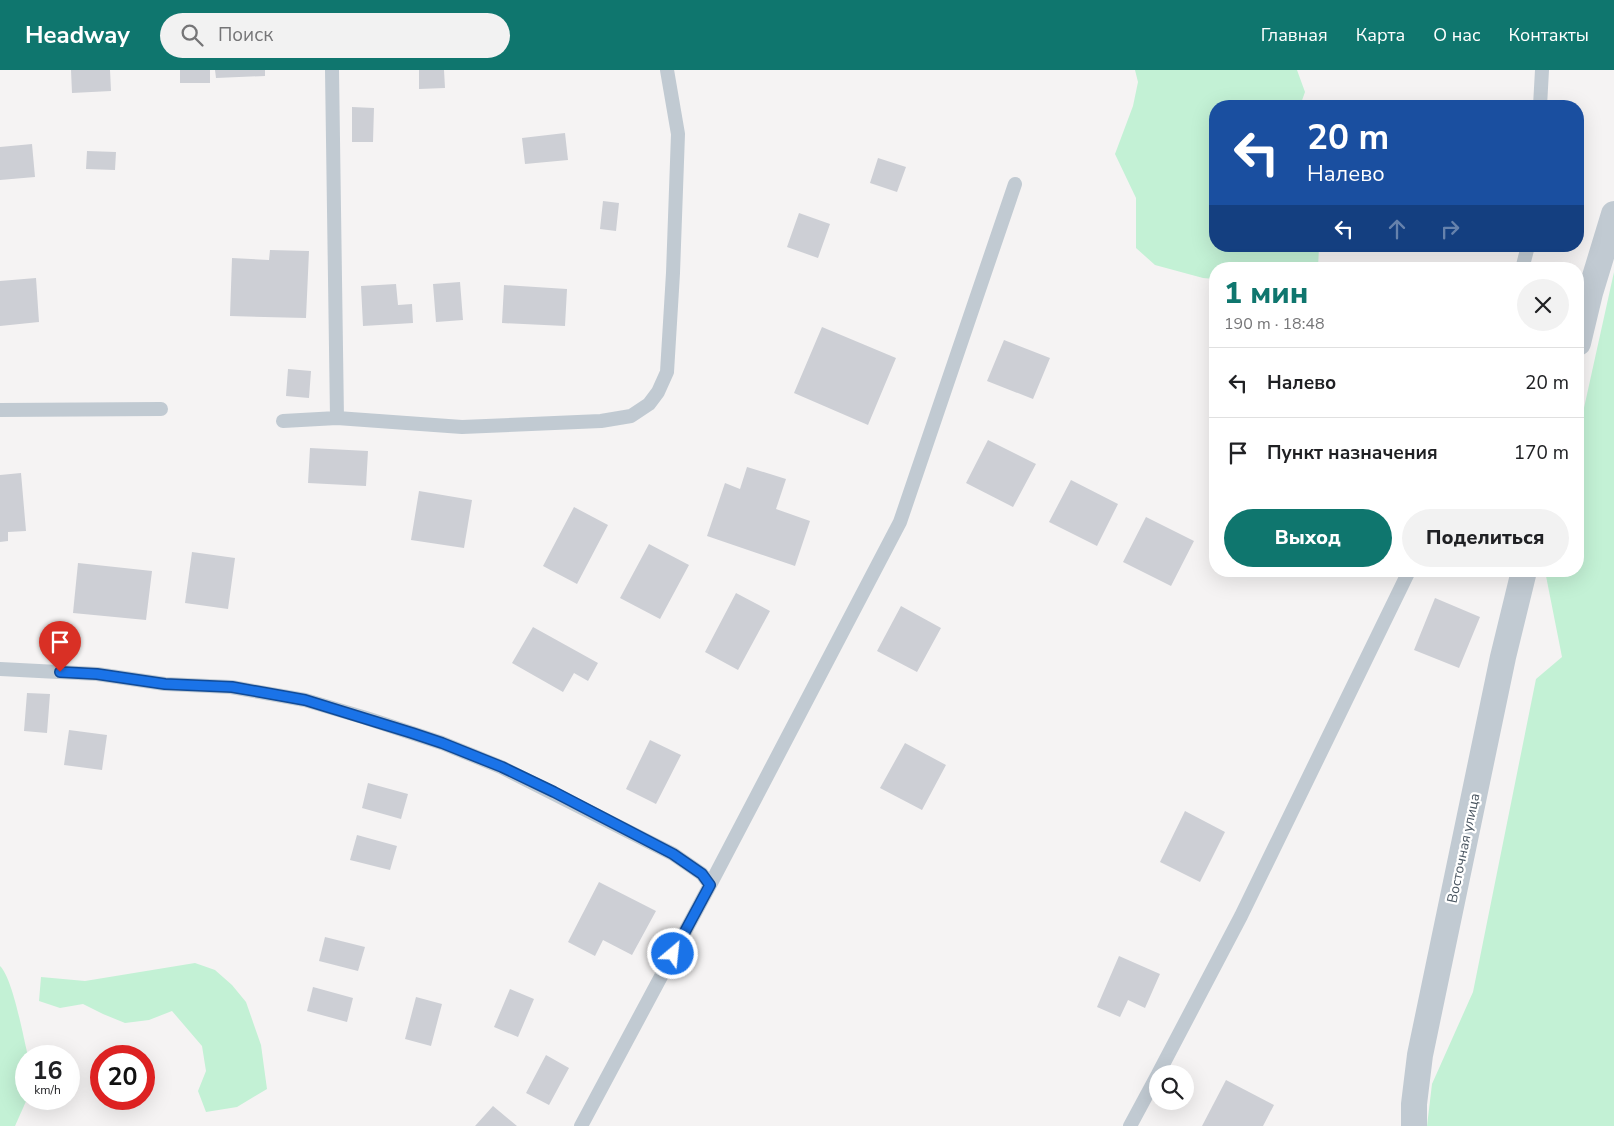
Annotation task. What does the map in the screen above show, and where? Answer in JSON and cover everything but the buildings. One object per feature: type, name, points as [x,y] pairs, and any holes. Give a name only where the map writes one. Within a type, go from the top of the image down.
[{"type":"street","points":[[1584,318],[1614,214]]},
{"type":"street","name":"Восточная улица","points":[[1414,1126],[1414,1104],[1420,1055],[1501,667],[1523,577]]},
{"type":"lane","points":[[332,70],[336,418]]},
{"type":"lane","points":[[283,421],[336,418],[462,427],[591,421],[632,416],[649,404],[658,392],[667,372],[673,273],[678,134],[667,70]]},
{"type":"lane","points":[[1540,100],[1542,70]]},
{"type":"lane","points":[[581,1126],[710,885],[900,522],[1015,184]]},
{"type":"lane","points":[[0,410],[161,409]]},
{"type":"lane","points":[[1163,1065],[1241,916],[1406,577]]},
{"type":"lane","points":[[0,669],[97,674],[165,684],[232,687],[305,700],[442,743],[502,767],[673,854],[702,874],[710,885]]},
{"type":"lane","points":[[1130,1126],[1149,1091]]},
{"type":"green space","points":[[1135,70],[1297,70],[1305,92],[1302,100],[1209,100],[1209,252],[1319,252],[1318,262],[1209,262],[1209,278],[1155,265],[1136,248],[1136,198],[1115,154],[1133,106],[1138,82]]},
{"type":"green space","points":[[1614,272],[1614,1126],[1427,1126],[1432,1084],[1473,992],[1536,679],[1562,657],[1546,577],[1584,577],[1584,408]]},
{"type":"green space","points":[[195,963],[215,970],[232,985],[246,1002],[261,1045],[267,1089],[237,1107],[206,1112],[198,1091],[206,1071],[202,1046],[172,1011],[149,1020],[125,1023],[83,1004],[60,1008],[39,1001],[41,977],[85,981]]},
{"type":"green space","points":[[0,966],[5,973],[13,995],[25,1045],[15,1045],[15,1110],[22,1110],[15,1126],[0,1126]]},
{"type":"route","points":[[60,672],[97,674],[165,684],[232,687],[305,700],[442,743],[502,767],[673,854],[702,874],[710,885],[673,954]]}]
